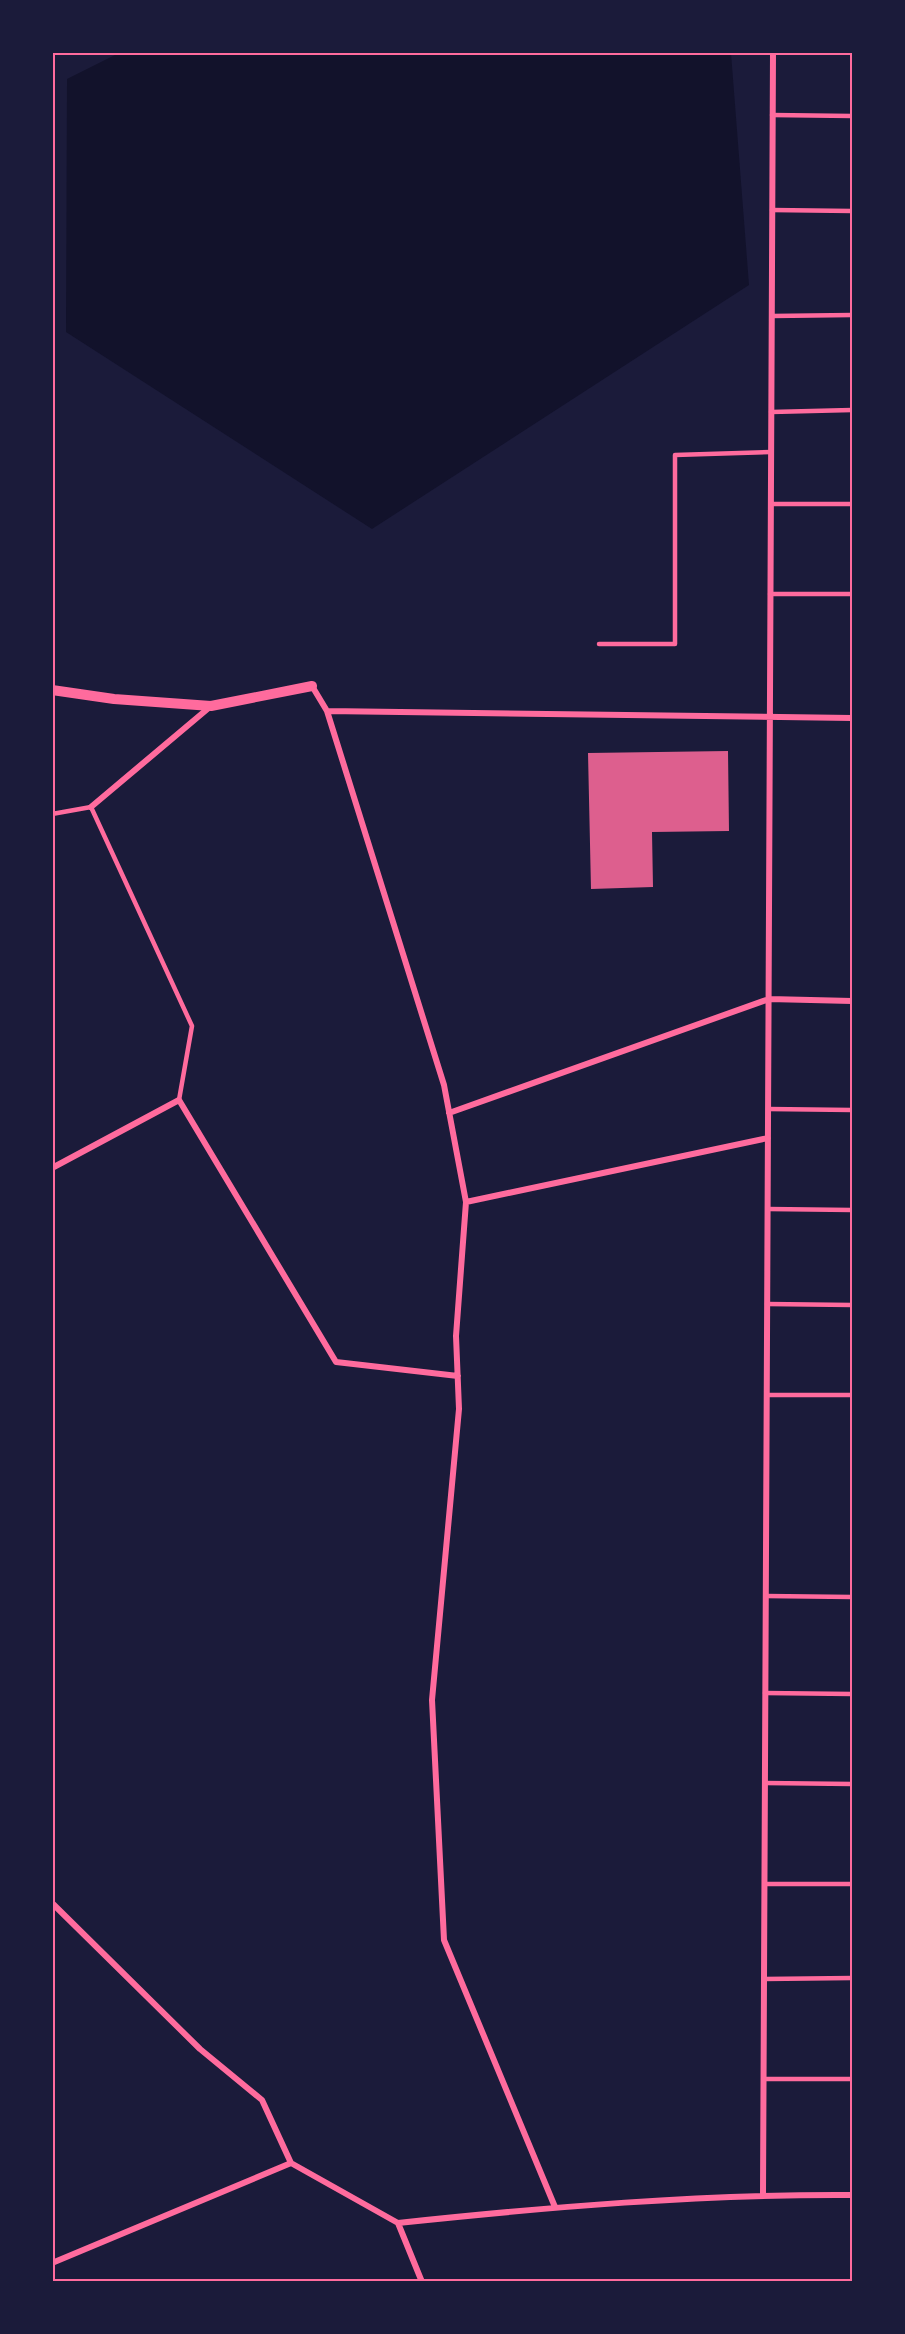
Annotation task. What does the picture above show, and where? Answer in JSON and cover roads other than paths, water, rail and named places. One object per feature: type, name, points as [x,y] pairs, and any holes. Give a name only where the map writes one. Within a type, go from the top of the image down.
[{"type":"street","points":[[763,2194],[773,52]]},
{"type":"street","points":[[52,690],[114,699],[211,706],[312,686],[327,711],[444,1085],[466,1202],[456,1336],[459,1409],[432,1700],[444,1940],[555,2207]]},
{"type":"street","points":[[91,807],[211,706]]},
{"type":"street","points":[[327,711],[852,718]]},
{"type":"street","points":[[449,1113],[769,999],[852,1001]]},
{"type":"street","points":[[52,1168],[179,1100],[336,1362],[458,1376]]},
{"type":"street","points":[[466,1202],[768,1138]]},
{"type":"street","points":[[52,1903],[200,2049],[262,2100],[291,2163],[398,2223],[555,2207],[763,2194],[852,2195]]},
{"type":"street","points":[[52,2263],[291,2163]]},
{"type":"street","points":[[398,2223],[422,2282]]},
{"type":"lane","points":[[772,115],[852,116]]},
{"type":"lane","points":[[772,210],[852,212]]},
{"type":"lane","points":[[772,316],[852,315]]},
{"type":"lane","points":[[771,412],[852,410]]},
{"type":"lane","points":[[599,644],[675,644],[675,455],[771,452]]},
{"type":"lane","points":[[771,504],[852,504]]},
{"type":"lane","points":[[770,594],[852,594]]},
{"type":"lane","points":[[52,814],[91,807],[192,1026],[179,1100]]},
{"type":"lane","points":[[768,1109],[852,1110]]},
{"type":"lane","points":[[768,1209],[852,1210]]},
{"type":"lane","points":[[767,1304],[852,1305]]},
{"type":"lane","points":[[767,1395],[852,1395]]},
{"type":"lane","points":[[766,1596],[852,1598]]},
{"type":"lane","points":[[765,1693],[852,1694]]},
{"type":"lane","points":[[765,1783],[852,1784]]},
{"type":"lane","points":[[765,1884],[852,1884]]},
{"type":"lane","points":[[764,1978],[852,1978]]},
{"type":"lane","points":[[764,2079],[852,2079]]}]
